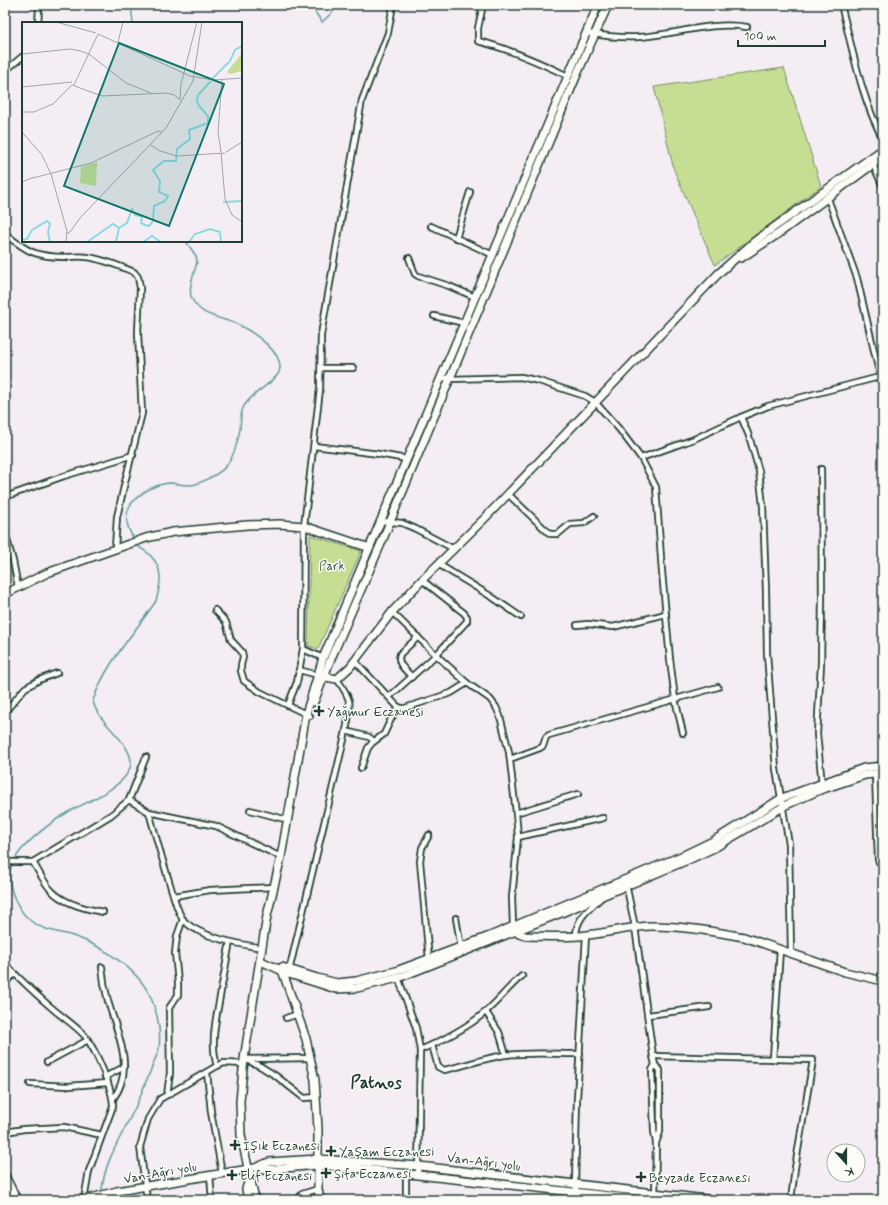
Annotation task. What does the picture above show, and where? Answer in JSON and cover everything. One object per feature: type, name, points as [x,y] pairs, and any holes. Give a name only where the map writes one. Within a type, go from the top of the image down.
[{"type":"main road","points":[[320,676],[323,658],[598,5]]},
{"type":"main road","points":[[255,1200],[253,1187],[249,1179],[241,1135],[240,1101],[244,1061],[267,916],[281,857],[303,733],[308,715],[320,676],[390,522],[572,87],[608,5]]},
{"type":"main road","points":[[320,676],[337,679],[354,661],[392,612],[422,580],[508,494],[719,273],[778,234],[826,194],[871,162],[883,150]]},
{"type":"main road","points":[[871,162],[883,157]]},
{"type":"main road","points":[[5,594],[47,573],[115,548],[146,538],[173,532],[247,525],[280,524],[304,526],[370,548]]},
{"type":"main road","points":[[535,920],[604,895],[626,882],[688,860],[716,847],[783,807],[822,786],[864,768],[883,766]]},
{"type":"main road","points":[[261,961],[336,989],[357,988],[429,962],[626,882],[713,841],[782,798],[866,774],[883,773]]},
{"type":"main road","points":[[535,920],[538,936]]},
{"type":"main road","points":[[515,928],[519,934],[526,936],[586,936],[636,927],[653,926],[727,934],[744,937],[791,952],[845,972],[883,981]]},
{"type":"main road","points":[[429,962],[460,948],[515,928]]},
{"type":"main road","points":[[285,970],[311,1058],[317,1097],[318,1189],[320,1200]]},
{"type":"main road","name":"Van-Ağrı yolu","points":[[84,1200],[117,1191],[255,1168],[269,1162],[318,1162],[419,1166],[576,1188],[655,1192],[698,1199],[716,1200]]},
{"type":"main road","points":[[318,1162],[406,1173],[576,1188],[646,1200]]},
{"type":"main road","points":[[5,1176],[17,1200]]},
{"type":"main road","points":[[248,1200],[246,1189],[249,1179]]},
{"type":"street","points":[[37,5],[39,9],[38,22]]},
{"type":"street","points":[[288,705],[299,670],[303,649],[304,526],[320,389],[321,335],[362,100],[388,33],[393,5]]},
{"type":"street","points":[[483,5],[478,28],[478,41],[536,60],[568,76]]},
{"type":"street","points":[[841,5],[856,66],[872,116],[883,139]]},
{"type":"street","points":[[586,33],[616,37],[639,37],[719,25],[733,24],[747,27]]},
{"type":"street","points":[[5,71],[22,57]]},
{"type":"street","points":[[871,162],[883,187]]},
{"type":"street","points":[[456,238],[470,192]]},
{"type":"street","points":[[826,194],[857,278],[882,376],[883,389]]},
{"type":"street","points":[[431,226],[492,255]]},
{"type":"street","points":[[5,234],[25,250],[36,254],[96,258],[134,272],[138,277],[140,288],[138,312],[142,413],[117,517],[115,548]]},
{"type":"street","points":[[409,258],[415,274],[475,297]]},
{"type":"street","points":[[434,316],[464,323]]},
{"type":"street","points":[[320,368],[353,368]]},
{"type":"street","points":[[641,458],[694,439],[740,416],[768,406],[882,376]]},
{"type":"street","points":[[441,377],[450,380],[521,377],[585,396],[596,402],[641,458],[656,487],[666,614],[675,699],[683,733]]},
{"type":"street","points":[[740,416],[750,436],[759,470],[763,506],[767,654],[776,769],[789,844],[791,952]]},
{"type":"street","points":[[314,446],[406,459]]},
{"type":"street","points":[[5,497],[64,476],[132,455]]},
{"type":"street","points":[[821,469],[822,620],[817,734],[822,786]]},
{"type":"street","points":[[508,494],[550,534],[558,534],[570,524],[584,523],[594,516]]},
{"type":"street","points":[[381,521],[402,523],[454,549]]},
{"type":"street","points":[[5,533],[13,561],[18,588]]},
{"type":"street","points":[[438,564],[492,597],[521,617]]},
{"type":"street","points":[[389,697],[436,655],[466,624],[467,617],[464,613],[422,580]]},
{"type":"street","points":[[215,610],[226,622],[230,640],[242,652],[241,671],[244,681],[260,692],[308,715]]},
{"type":"street","points":[[392,612],[436,655],[467,683],[490,699],[496,706],[505,732],[510,759],[516,813],[518,837],[512,898],[515,928]]},
{"type":"street","points":[[577,625],[588,624],[613,627],[666,614]]},
{"type":"street","points":[[412,677],[400,664],[398,658],[400,654],[418,637]]},
{"type":"street","points":[[303,649],[323,658]]},
{"type":"street","points":[[354,661],[399,707],[405,708],[451,693],[467,683]]},
{"type":"street","points":[[299,670],[320,676]]},
{"type":"street","points":[[5,712],[25,688],[38,680],[57,674]]},
{"type":"street","points":[[285,970],[346,730],[350,699],[337,679]]},
{"type":"street","points":[[510,759],[540,748],[543,746],[546,737],[549,735],[718,688]]},
{"type":"street","points":[[361,768],[368,748],[374,741],[384,734],[399,707]]},
{"type":"street","points":[[346,730],[369,737],[374,741]]},
{"type":"street","points":[[6,862],[33,862],[111,815],[130,800],[146,757]]},
{"type":"street","points":[[875,774],[878,862],[883,864]]},
{"type":"street","points":[[516,813],[578,794]]},
{"type":"street","points":[[130,800],[149,812],[216,826],[281,857]]},
{"type":"street","points":[[250,810],[288,820]]},
{"type":"street","points":[[149,812],[174,896],[183,919],[193,927],[230,942],[262,948]]},
{"type":"street","points":[[518,837],[603,818]]},
{"type":"street","points":[[429,835],[422,848],[420,861],[429,962]]},
{"type":"street","points":[[33,862],[45,882],[56,895],[83,908],[103,912]]},
{"type":"street","points":[[626,882],[636,927],[653,1056],[655,1065],[660,1070],[660,1132],[656,1144]]},
{"type":"street","points":[[174,896],[210,890],[274,887]]},
{"type":"street","points":[[576,936],[576,928],[580,919],[604,895]]},
{"type":"street","points":[[456,918],[460,948]]},
{"type":"street","points":[[167,1095],[170,1073],[169,1008],[178,995],[175,953],[177,936],[183,919]]},
{"type":"street","points":[[576,1200],[580,1054],[586,936]]},
{"type":"street","points":[[217,1066],[214,1048],[216,1019],[230,942]]},
{"type":"street","points":[[773,1059],[780,949]]},
{"type":"street","points":[[5,964],[51,1008],[80,1031],[88,1040],[108,1083],[113,1099],[113,1106],[90,1171],[84,1200]]},
{"type":"street","points":[[102,968],[108,1000],[124,1050],[124,1067],[121,1085],[113,1099]]},
{"type":"street","points":[[5,982],[15,974]]},
{"type":"street","points":[[397,974],[416,1028],[420,1050],[418,1174]]},
{"type":"street","points":[[420,1050],[432,1045],[479,1018],[522,976]]},
{"type":"street","points":[[648,1015],[709,1007]]},
{"type":"street","points":[[486,1012],[499,1032],[506,1055]]},
{"type":"street","points":[[286,1018],[298,1014]]},
{"type":"street","points":[[47,1062],[88,1040]]},
{"type":"street","points":[[432,1045],[438,1067],[442,1070],[492,1057],[506,1055],[580,1054]]},
{"type":"street","points":[[653,1056],[812,1060],[791,1200]]},
{"type":"street","points":[[147,1200],[140,1147],[148,1119],[160,1099],[224,1063],[311,1058]]},
{"type":"street","points":[[244,1061],[260,1066],[276,1076],[304,1098],[317,1097]]},
{"type":"street","points":[[655,1065],[652,1070],[654,1131],[656,1144],[655,1200]]},
{"type":"street","points":[[105,1077],[124,1067]]},
{"type":"street","points":[[207,1072],[211,1112],[222,1173]]},
{"type":"street","points":[[30,1084],[68,1086],[108,1083]]},
{"type":"street","points":[[5,1132],[24,1129],[64,1127],[102,1135]]},
{"type":"street","points":[[406,1173],[406,1200]]},
{"type":"street","points":[[210,1175],[212,1200]]},
{"type":"street","points":[[298,1200],[302,1194],[318,1189]]},
{"type":"street","points":[[116,1200],[117,1191]]},
{"type":"green space","points":[[784,68],[821,186],[715,265],[674,170],[654,87]]},
{"type":"green space","name":"Park","points":[[310,535],[361,551],[318,649],[308,646]]},
{"type":"waterway","points":[[131,5],[133,22]]},
{"type":"waterway","points":[[310,5],[322,22],[335,10],[337,5]]},
{"type":"waterway","points":[[134,539],[127,524],[127,514],[129,508],[137,497],[150,489],[163,484],[196,484],[221,471],[232,457],[239,434],[243,408],[251,397],[273,380],[279,372],[280,365],[278,358],[268,345],[261,339],[241,326],[207,314],[196,306],[192,299],[190,290],[197,261],[196,256],[187,242]]},
{"type":"waterway","points":[[102,1189],[106,1169],[118,1141],[137,1104],[159,1048],[158,1019],[155,1008],[148,992],[140,981],[131,971],[109,953],[85,940],[45,929],[26,917],[14,898],[10,884],[10,871],[18,854],[34,837],[68,812],[107,792],[124,778],[129,770],[131,761],[129,753],[119,738],[100,716],[93,701],[98,687],[112,662],[156,601],[160,582],[159,570],[154,559],[137,544]]},
{"type":"place","name":"Yağmur Eczanesi","points":[[319,711]]},
{"type":"place","name":"Işık Eczanesi","points":[[235,1145]]},
{"type":"place","name":"Yaşam Eczanesi","points":[[331,1151]]},
{"type":"place","name":"Şifa Eczanesi","points":[[326,1173]]},
{"type":"place","name":"Elif Eczanesi","points":[[232,1175]]},
{"type":"place","name":"Beyzade Eczanesi","points":[[641,1177]]},
{"type":"district","name":"Patnos","points":[[376,1082]]}]
